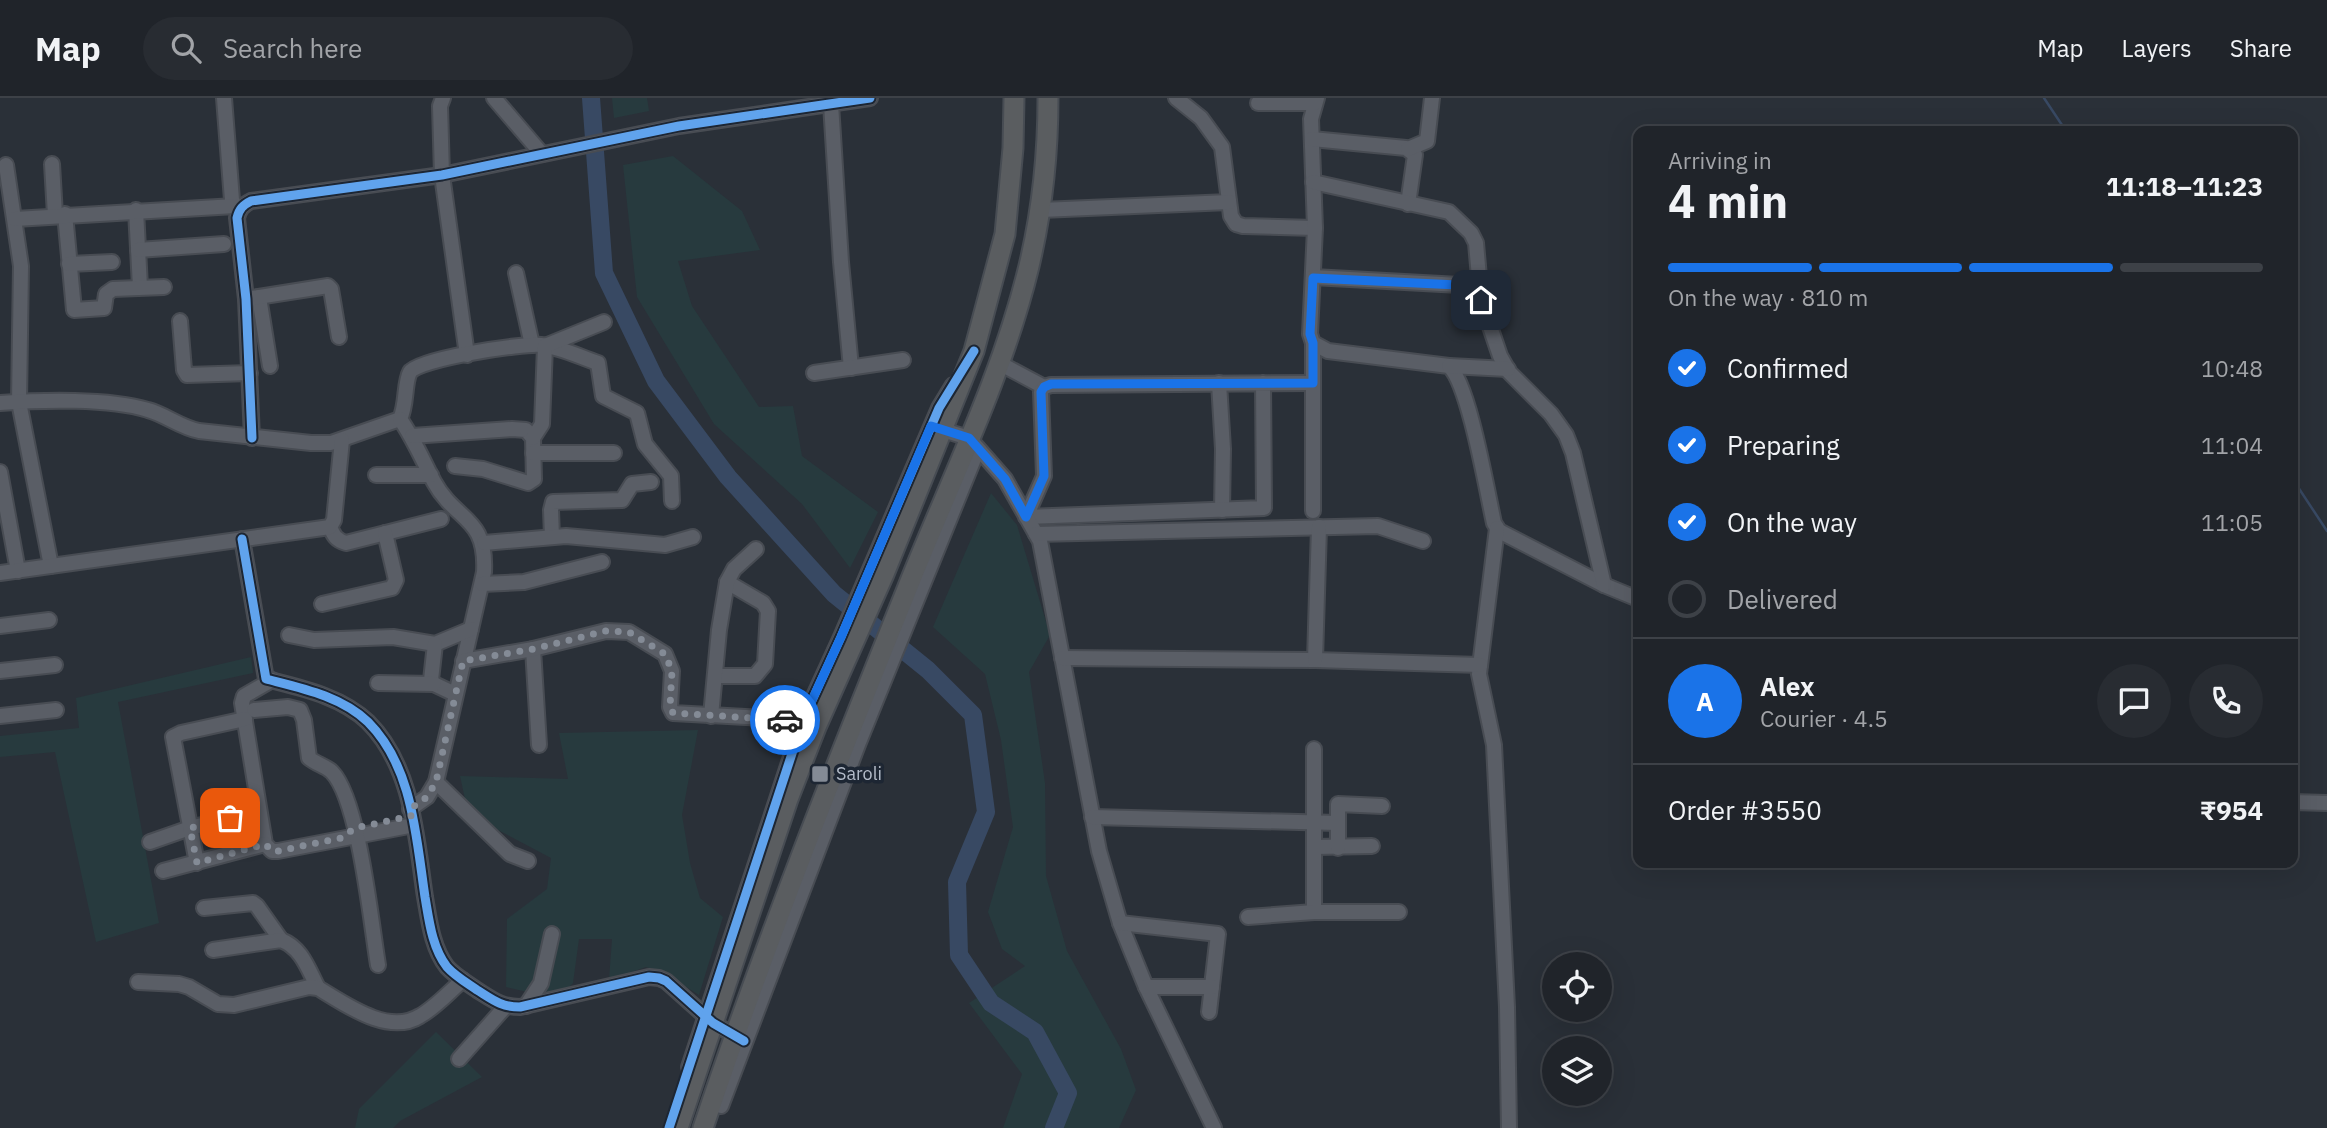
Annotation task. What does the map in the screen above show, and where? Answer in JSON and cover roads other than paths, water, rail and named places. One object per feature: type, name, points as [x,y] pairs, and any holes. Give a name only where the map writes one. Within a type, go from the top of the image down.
[{"type":"highway","points":[[678,1128],[709,1019],[788,799],[848,642],[937,428],[974,351],[1005,234],[1012,160],[1013,98]]},
{"type":"highway","points":[[703,1128],[973,443],[1029,268],[1041,210],[1046,168],[1048,98]]},
{"type":"street","points":[[223,98],[232,200],[237,208],[253,298],[270,366]]},
{"type":"street","points":[[443,98],[440,106],[442,175],[467,355]]},
{"type":"street","points":[[494,98],[542,154]]},
{"type":"street","points":[[15,219],[136,210],[237,208],[251,201],[442,175],[726,117],[870,98]]},
{"type":"street","points":[[1176,98],[1201,118],[1222,147],[1231,216],[1236,224],[1315,228]]},
{"type":"street","points":[[1312,139],[1408,149],[1427,141],[1432,98]]},
{"type":"street","points":[[1258,103],[1316,101],[1311,119],[1315,228],[1310,334],[1313,343],[1313,511]]},
{"type":"street","points":[[831,104],[851,368]]},
{"type":"street","points":[[1408,149],[1415,155],[1408,204]]},
{"type":"street","points":[[52,164],[69,264],[72,307],[77,311],[104,308],[106,294],[110,290],[164,287]]},
{"type":"street","points":[[6,165],[21,266],[19,402],[51,566]]},
{"type":"street","points":[[1313,182],[1449,212],[1471,233],[1476,243],[1481,300],[1500,356],[1508,369],[1551,414],[1566,435],[1573,453],[1604,585]]},
{"type":"street","points":[[1041,210],[1229,202]]},
{"type":"street","points":[[136,210],[140,288]]},
{"type":"street","points":[[138,250],[224,244]]},
{"type":"street","points":[[69,264],[111,262]]},
{"type":"street","points":[[455,466],[483,469],[528,483],[534,479],[533,438],[542,424],[538,345],[516,273]]},
{"type":"street","points":[[1313,278],[1478,286]]},
{"type":"street","points":[[253,298],[328,286],[331,289],[340,337]]},
{"type":"street","points":[[252,438],[250,373],[253,298]]},
{"type":"street","points":[[180,321],[184,370],[187,375],[250,373]]},
{"type":"street","points":[[0,403],[123,404],[152,411],[185,428],[311,443],[342,440],[400,419],[405,411],[410,372],[426,362],[538,345],[604,322]]},
{"type":"street","points":[[1313,343],[1328,351],[1449,366],[1508,369]]},
{"type":"street","points":[[538,345],[598,363],[603,396],[637,413],[645,444],[671,476],[672,501]]},
{"type":"street","points":[[814,373],[903,360]]},
{"type":"street","points":[[999,363],[1044,387]]},
{"type":"street","points":[[1449,366],[1455,371],[1466,398],[1494,523],[1501,531],[1604,585],[1633,597]]},
{"type":"street","points":[[1219,383],[1223,449],[1222,510]]},
{"type":"street","points":[[1026,517],[1264,508],[1263,383]]},
{"type":"street","points":[[1026,517],[1044,476],[1041,392],[1044,387],[1051,384],[1313,383]]},
{"type":"street","points":[[272,680],[244,696],[242,703],[249,715],[265,844],[272,851],[341,838],[412,817],[436,782],[485,563],[484,543],[478,530],[443,495],[400,419]]},
{"type":"street","points":[[937,428],[973,443],[1005,479],[1040,541],[1099,851],[1120,923],[1146,987],[1214,1128]]},
{"type":"street","points":[[412,436],[512,429],[526,430],[533,438]]},
{"type":"street","points":[[330,527],[334,520],[342,440]]},
{"type":"street","points":[[533,453],[614,453]]},
{"type":"street","points":[[0,472],[18,570]]},
{"type":"street","points":[[376,475],[431,475]]},
{"type":"street","points":[[552,537],[553,502],[622,500],[632,484],[651,482]]},
{"type":"street","points":[[330,527],[334,536],[346,543],[441,519]]},
{"type":"street","points":[[1036,534],[1378,526],[1423,541]]},
{"type":"street","points":[[0,573],[330,527]]},
{"type":"street","points":[[1315,660],[1319,527]]},
{"type":"street","points":[[1501,531],[1480,665],[1480,686],[1494,745],[1507,1007],[1509,1128]]},
{"type":"street","points":[[322,604],[392,588],[396,580],[386,533]]},
{"type":"street","points":[[484,543],[575,537],[665,545],[693,537]]},
{"type":"street","points":[[242,539],[266,679],[329,697],[353,709],[393,754],[403,779],[412,817],[428,916],[436,948],[448,968],[500,1004],[526,1006],[649,977],[666,981],[709,1019],[739,1039],[713,1128]]},
{"type":"street","points":[[706,716],[715,676],[722,602],[727,582],[734,569],[756,549]]},
{"type":"street","points":[[482,584],[524,582],[602,562]]},
{"type":"street","points":[[715,676],[755,676],[765,664],[768,611],[763,603],[727,582]]},
{"type":"street","points":[[0,626],[49,620]]},
{"type":"street","points":[[289,635],[314,640],[394,637],[435,644],[471,629]]},
{"type":"street","points":[[463,661],[533,649],[606,631],[629,632],[665,654],[672,671],[670,707],[673,713],[803,720]]},
{"type":"street","points":[[669,1128],[709,1019],[803,720],[848,642]]},
{"type":"street","points":[[434,684],[430,676],[435,644]]},
{"type":"street","points":[[533,649],[539,745]]},
{"type":"street","points":[[1062,658],[1315,660],[1480,665]]},
{"type":"street","points":[[0,671],[55,665]]},
{"type":"street","points":[[378,683],[434,684],[455,694]]},
{"type":"street","points":[[197,863],[173,737],[249,715],[288,707],[300,710],[309,758],[331,770],[342,788],[356,832],[377,965]]},
{"type":"street","points":[[0,716],[57,710]]},
{"type":"street","points":[[1314,749],[1314,912]]},
{"type":"street","points":[[436,782],[510,854],[528,861]]},
{"type":"street","points":[[2298,802],[2327,803]]},
{"type":"street","points":[[1338,848],[1338,804],[1382,806]]},
{"type":"street","points":[[1092,817],[1338,823]]},
{"type":"street","points":[[150,842],[230,818]]},
{"type":"street","points":[[163,871],[265,844]]},
{"type":"street","points":[[1314,847],[1372,846]]},
{"type":"street","points":[[204,908],[253,903],[281,940],[298,949],[318,988]]},
{"type":"street","points":[[1248,917],[1314,912],[1399,912]]},
{"type":"street","points":[[1120,923],[1218,934],[1209,1012]]},
{"type":"street","points":[[526,1006],[541,983],[552,934]]},
{"type":"street","points":[[213,950],[281,940]]},
{"type":"street","points":[[138,982],[179,984],[218,1004],[234,1005],[309,987],[318,988],[381,1021],[406,1023],[421,1016],[463,980]]},
{"type":"street","points":[[1146,987],[1212,986]]},
{"type":"street","points":[[459,1059],[500,1004]]},
{"type":"waterway","points":[[591,98],[604,273],[656,381],[728,477],[834,594],[928,670],[973,715],[986,812],[957,882],[959,955],[991,1003],[1035,1032],[1068,1093],[1054,1128]]},
{"type":"waterway","points":[[2044,98],[2063,126]]},
{"type":"waterway","points":[[2298,487],[2327,531]]},
{"type":"place","name":"Saroli","points":[[820,774]]}]
